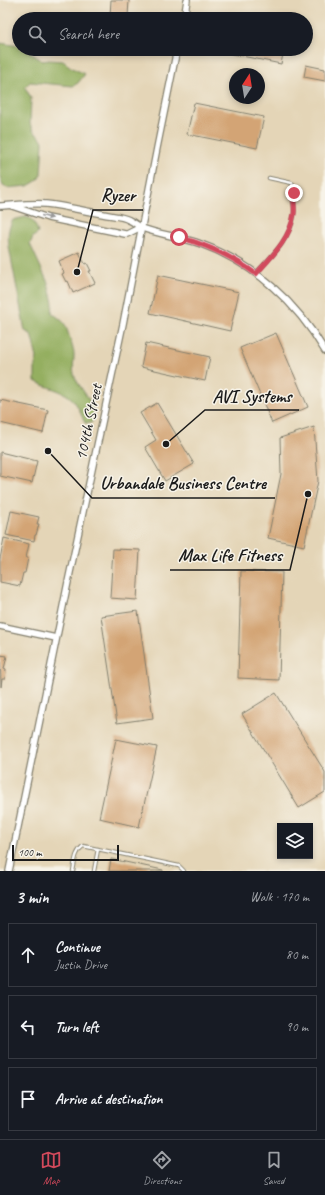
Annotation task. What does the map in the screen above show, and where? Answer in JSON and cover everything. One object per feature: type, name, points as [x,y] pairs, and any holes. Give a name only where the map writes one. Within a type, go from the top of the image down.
[{"type":"street","points":[[185,12],[187,0]]},
{"type":"street","name":"104th Street","points":[[9,871],[177,56]]},
{"type":"street","points":[[0,206],[45,204],[62,206],[129,220],[141,228],[179,237],[222,252],[267,282],[286,299],[303,318],[325,351]]},
{"type":"street","points":[[10,206],[48,218],[125,234],[141,228]]},
{"type":"street","points":[[0,626],[56,638]]},
{"type":"lane","points":[[256,274],[282,244],[293,220],[294,188],[292,183],[269,178]]},
{"type":"lane","points":[[73,871],[76,854],[83,846],[179,866],[184,871]]},
{"type":"lane","points":[[94,871],[98,849]]},
{"type":"shaded area","points":[[0,0],[325,0],[325,871],[0,871]]},
{"type":"green space","points":[[0,43],[12,45],[12,56],[35,56],[42,61],[63,61],[72,68],[85,74],[78,83],[73,86],[30,82],[25,87],[31,98],[30,124],[34,132],[43,142],[41,174],[38,180],[28,186],[7,188],[3,186],[0,177]]},
{"type":"green space","points":[[25,217],[32,220],[38,233],[33,237],[30,244],[48,283],[53,303],[52,313],[64,323],[68,333],[74,353],[74,374],[94,412],[94,418],[91,423],[85,423],[76,403],[67,395],[35,381],[35,365],[37,358],[31,334],[25,331],[8,239],[8,233],[13,220]]},
{"type":"building","points":[[111,0],[129,0],[128,12],[110,12]]},
{"type":"building","points":[[242,56],[283,56],[281,64]]},
{"type":"building","points":[[306,65],[325,69],[325,81],[304,77]]},
{"type":"building","points":[[194,103],[264,117],[257,148],[187,134]]},
{"type":"building","points":[[79,252],[85,264],[87,263],[95,283],[73,293],[68,281],[66,282],[62,274],[64,273],[59,261]]},
{"type":"building","points":[[158,275],[239,292],[230,331],[150,313]]},
{"type":"building","points":[[276,333],[308,407],[272,423],[240,348]]},
{"type":"building","points":[[146,343],[210,357],[205,381],[141,367]]},
{"type":"building","points":[[0,400],[48,410],[43,433],[0,423]]},
{"type":"building","points":[[157,403],[194,464],[165,481],[145,447],[156,440],[140,413]]},
{"type":"building","points":[[314,427],[318,481],[304,546],[268,538],[281,474],[280,438]]},
{"type":"building","points":[[0,452],[37,461],[32,483],[0,476]]},
{"type":"building","points":[[11,511],[39,517],[37,524],[39,524],[34,541],[6,535]]},
{"type":"building","points":[[4,538],[29,544],[25,573],[23,573],[20,586],[0,582],[0,559]]},
{"type":"building","points":[[113,549],[140,550],[137,600],[110,598]]},
{"type":"building","points":[[241,571],[282,572],[279,680],[238,678]]},
{"type":"building","points":[[138,611],[153,718],[117,723],[101,616]]},
{"type":"building","points":[[0,655],[7,656],[4,669],[6,670],[5,679],[2,679],[1,687]]},
{"type":"building","points":[[276,693],[325,772],[325,792],[299,808],[242,714]]},
{"type":"building","points":[[116,739],[157,747],[139,827],[99,818]]},
{"type":"building","points":[[111,859],[163,870],[163,871],[109,871]]},
{"type":"place","name":"Ryzer","points":[[77,272]]},
{"type":"place","name":"AVI Systems","points":[[166,444]]},
{"type":"place","name":"Urbandale Business Centre","points":[[48,451]]},
{"type":"place","name":"Max Life Fitness","points":[[308,494]]},
{"type":"route","points":[[179,237],[222,252],[256,274],[282,244],[293,220],[294,193]]}]
